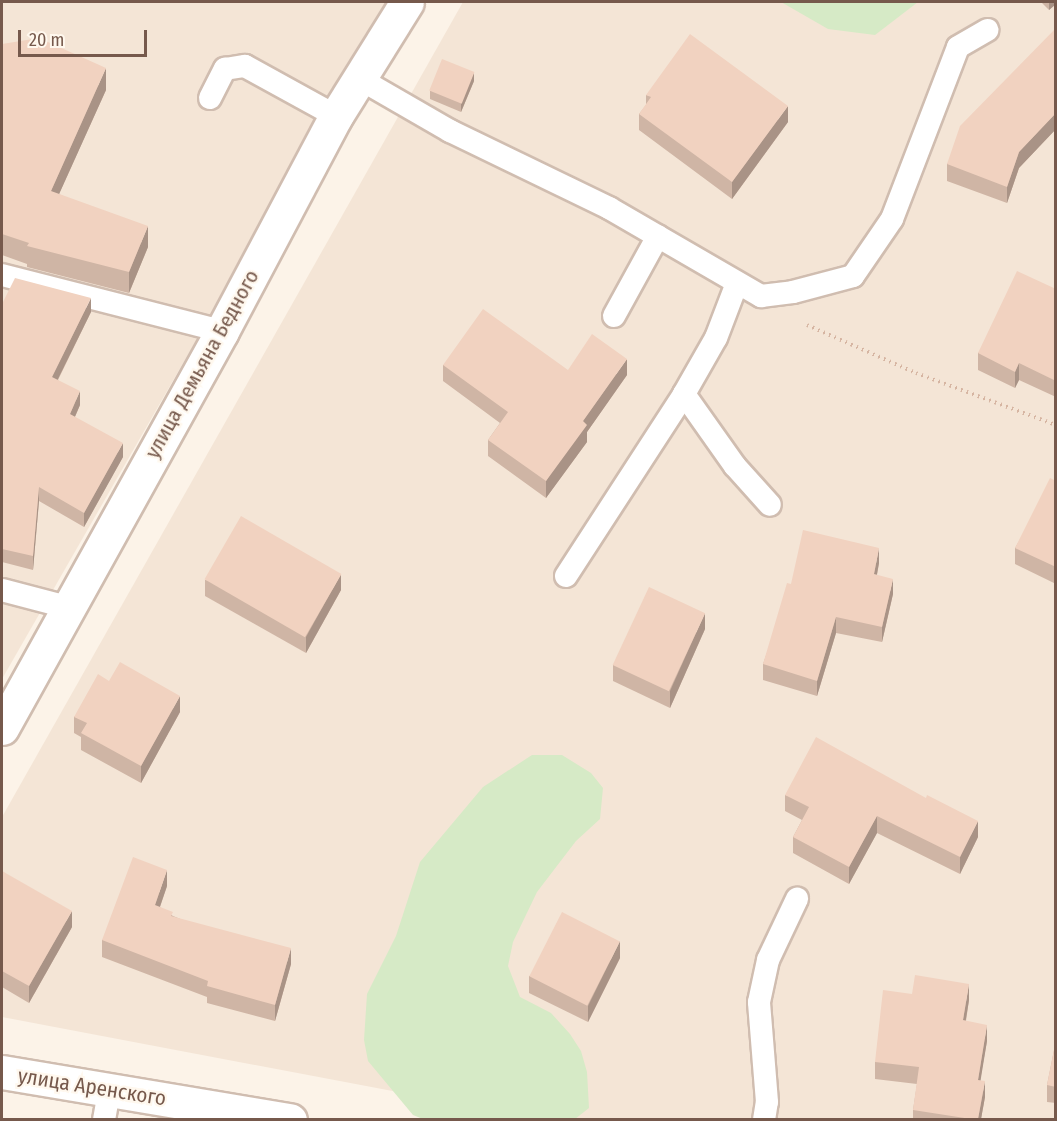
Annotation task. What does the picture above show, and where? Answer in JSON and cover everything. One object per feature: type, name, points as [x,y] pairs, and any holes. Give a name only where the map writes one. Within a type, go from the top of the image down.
[{"type":"street","name":"улица Демьяна Бедного","points":[[2,728],[222,331],[336,116],[407,2]]},
{"type":"street","name":"улица Аренского","points":[[2,1072],[106,1105],[196,1103],[290,1119]]},
{"type":"lane","points":[[360,79],[450,131],[609,207],[761,296],[793,292],[853,276],[892,219],[957,47],[988,30]]},
{"type":"lane","points":[[210,98],[225,69],[245,66],[336,116]]},
{"type":"lane","points":[[614,316],[658,236]]},
{"type":"lane","points":[[2,275],[222,331]]},
{"type":"lane","points":[[566,576],[684,394],[716,338],[737,283]]},
{"type":"lane","points":[[684,394],[735,466],[770,505]]},
{"type":"lane","points":[[2,590],[67,607]]},
{"type":"lane","points":[[764,1119],[767,1102],[759,1002],[768,960],[797,899]]},
{"type":"path","points":[[761,296],[786,313],[829,336],[916,373],[1056,425]]},
{"type":"shaded area","points":[[2,2],[390,2],[2,679]]},
{"type":"shaded area","points":[[463,2],[1055,2],[1055,1119],[540,1119],[2,1017],[2,817]]},
{"type":"green space","points":[[781,2],[918,2],[875,35],[828,29]]},
{"type":"green space","points":[[532,755],[562,755],[591,773],[603,788],[600,819],[576,841],[537,892],[513,942],[508,966],[520,997],[551,1013],[570,1034],[581,1051],[587,1072],[589,1108],[575,1119],[423,1119],[413,1115],[368,1061],[364,1040],[367,994],[396,936],[420,862],[483,787]]},
{"type":"building","points":[[1056,28],[1056,113],[1019,152],[1007,187],[947,164],[960,126]]},
{"type":"building","points":[[690,34],[788,106],[732,182],[639,114],[651,97],[646,95]]},
{"type":"building","points":[[39,38],[106,68],[51,191],[148,226],[129,272],[27,246],[29,243],[2,234],[2,44]]},
{"type":"building","points":[[442,59],[474,72],[462,104],[429,91]]},
{"type":"building","points":[[1017,271],[1056,289],[1056,381],[1019,363],[1015,372],[978,353]]},
{"type":"building","points":[[15,278],[91,298],[52,377],[80,391],[70,414],[123,443],[84,513],[39,487],[33,556],[2,549],[2,304]]},
{"type":"building","points":[[483,309],[568,370],[592,334],[627,359],[583,421],[587,425],[546,481],[488,440],[508,412],[443,365]]},
{"type":"building","points":[[1050,478],[1056,481],[1056,567],[1015,548]]},
{"type":"building","points":[[241,516],[341,574],[305,637],[204,579]]},
{"type":"building","points":[[803,530],[879,548],[874,574],[893,579],[882,627],[836,617],[817,681],[763,664],[787,583],[791,584]]},
{"type":"building","points":[[649,587],[705,613],[669,691],[613,665]]},
{"type":"building","points":[[120,662],[180,696],[141,766],[81,733],[87,723],[74,717],[98,674],[109,681]]},
{"type":"building","points":[[816,737],[926,798],[927,795],[978,821],[960,857],[877,816],[849,867],[793,837],[809,807],[785,795]]},
{"type":"building","points":[[133,857],[167,870],[155,905],[173,912],[171,916],[291,948],[275,1005],[207,986],[208,981],[102,940]]},
{"type":"building","points":[[2,871],[72,911],[29,986],[2,971]]},
{"type":"building","points":[[562,912],[620,942],[587,1006],[529,976]]},
{"type":"building","points":[[915,975],[969,984],[963,1020],[987,1025],[978,1080],[985,1081],[978,1119],[913,1110],[919,1067],[875,1062],[883,990],[912,994]]},
{"type":"building","points":[[1056,1040],[1056,1087],[1047,1085]]}]
